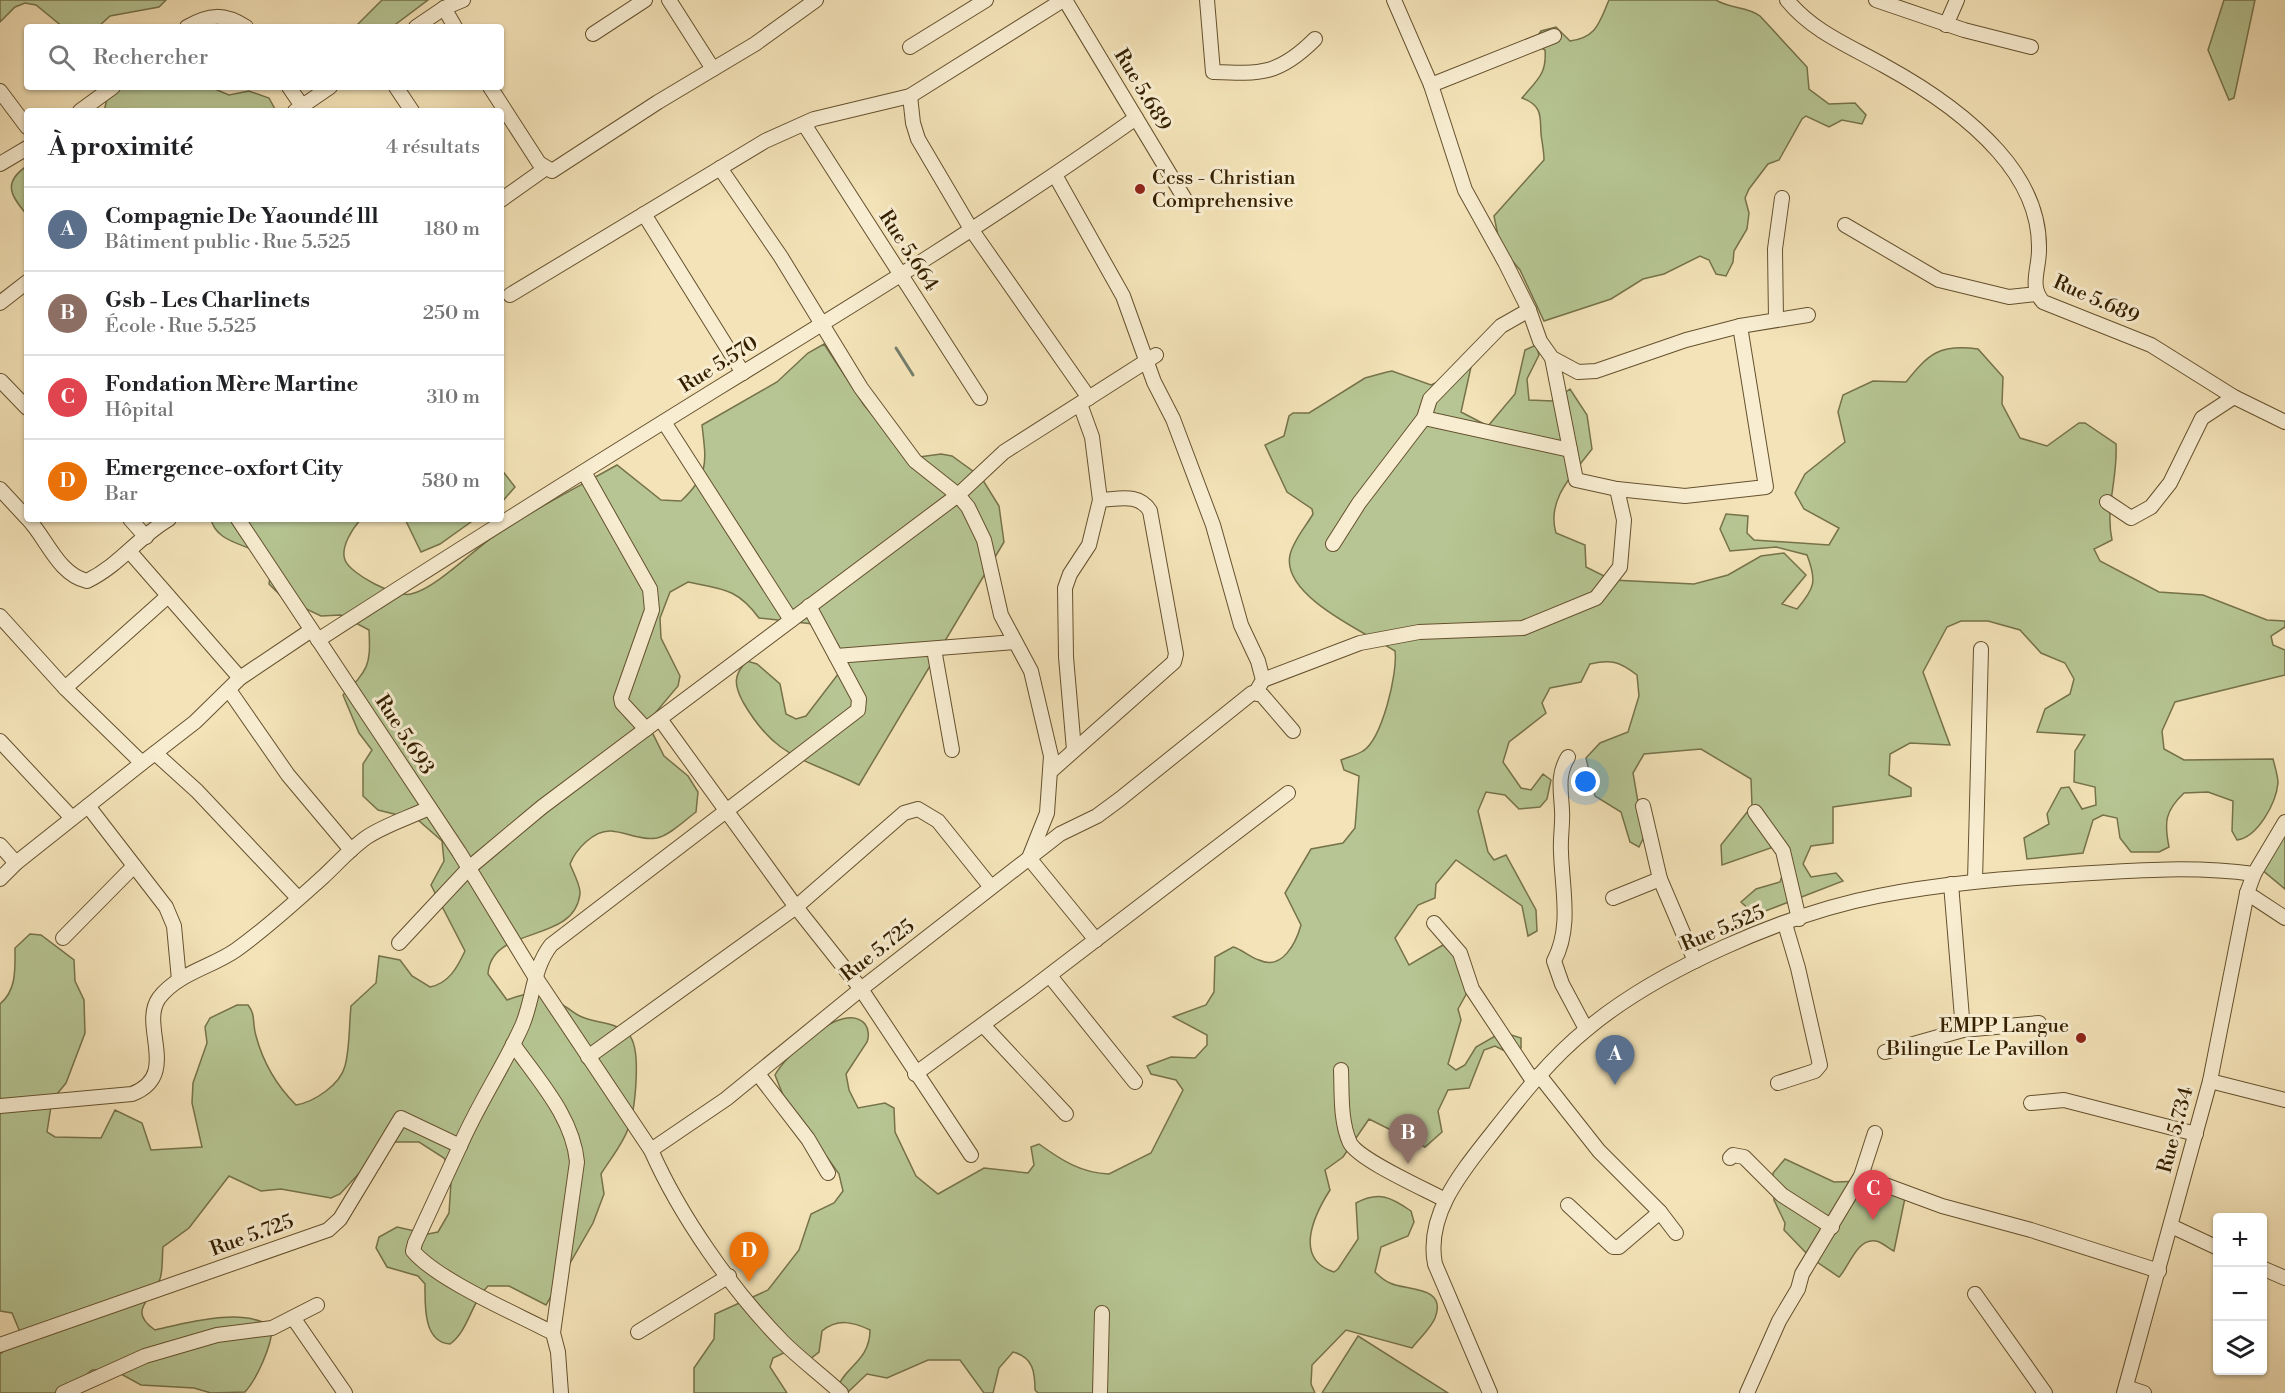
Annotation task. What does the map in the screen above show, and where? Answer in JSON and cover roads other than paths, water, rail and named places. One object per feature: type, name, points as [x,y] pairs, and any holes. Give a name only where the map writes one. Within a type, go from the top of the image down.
[{"type":"street","points":[[420,24],[444,8],[463,0]]},
{"type":"street","points":[[593,34],[645,0]]},
{"type":"street","points":[[669,0],[713,69]]},
{"type":"street","points":[[504,109],[539,163],[552,171],[573,160],[658,102],[755,44],[816,0]]},
{"type":"street","points":[[910,47],[986,0]]},
{"type":"street","points":[[510,295],[765,141],[804,124],[910,96],[1064,0]]},
{"type":"street","name":"Rue 5.689","points":[[1064,0],[1186,201]]},
{"type":"street","points":[[1207,0],[1213,72],[1258,74],[1272,70],[1316,39]]},
{"type":"street","points":[[1394,0],[1431,85],[1465,190],[1529,310],[1539,341],[1552,358],[1578,372],[1596,370],[1686,340],[1740,326],[1808,315]]},
{"type":"street","name":"Rue 5.689","points":[[1787,0],[1802,18],[1817,29],[1886,66],[1958,111],[1998,151],[2017,174],[2034,208],[2039,249],[2034,282],[2036,294],[2043,302],[2151,345],[2234,396],[2285,422]]},
{"type":"street","points":[[1876,0],[1946,25],[2031,47]]},
{"type":"street","points":[[1946,25],[1957,0]]},
{"type":"street","points":[[444,8],[453,24]]},
{"type":"street","points":[[192,24],[203,18],[222,15],[240,24]]},
{"type":"street","points":[[1431,85],[1554,36]]},
{"type":"street","points":[[84,108],[108,90]]},
{"type":"street","points":[[291,90],[303,108],[326,90]]},
{"type":"street","points":[[398,90],[410,108]]},
{"type":"street","points":[[492,90],[504,108]]},
{"type":"street","points":[[0,91],[24,123]]},
{"type":"street","points":[[910,96],[913,123],[918,139],[971,230],[1084,401],[1092,438],[1100,500],[1089,545],[1070,574],[1065,588],[1066,657],[1074,750]]},
{"type":"street","name":"Rue 5.570","points":[[504,521],[822,325],[1055,176],[1136,118]]},
{"type":"street","name":"Rue 5.664","points":[[804,124],[980,398]]},
{"type":"street","points":[[0,164],[24,150]]},
{"type":"street","points":[[504,198],[546,168]]},
{"type":"street","points":[[720,168],[781,257],[861,388],[915,461],[958,495],[984,540],[1001,615],[1032,671],[1051,756],[1047,813],[1029,858],[1096,940]]},
{"type":"street","points":[[1055,176],[1124,296],[1152,358],[1154,382],[1173,419],[1213,525],[1262,695],[1293,731]]},
{"type":"street","points":[[1776,320],[1775,249],[1782,198]]},
{"type":"street","points":[[644,214],[743,373]]},
{"type":"street","points":[[1845,225],[1938,280],[2009,297],[2036,294]]},
{"type":"street","points":[[0,303],[24,284]]},
{"type":"street","points":[[1333,544],[1359,503],[1424,418],[1430,399],[1501,326],[1529,310]]},
{"type":"street","points":[[1552,358],[1576,480],[1617,489],[1685,496],[1766,487],[1740,326]]},
{"type":"street","points":[[399,943],[469,868],[542,807],[958,495],[1004,452],[1152,358]]},
{"type":"street","points":[[1,381],[24,405]]},
{"type":"street","points":[[2107,502],[2131,518],[2151,507],[2170,483],[2202,418],[2234,396]]},
{"type":"street","points":[[1424,418],[1570,450]]},
{"type":"street","points":[[664,422],[791,620]]},
{"type":"street","points":[[584,472],[650,589],[652,610],[621,698],[622,703],[646,729]]},
{"type":"street","points":[[0,489],[24,514]]},
{"type":"street","name":"Rue 5.725","points":[[651,1149],[726,1100],[861,989],[991,887],[1060,834],[1113,805],[1260,686],[1360,642],[1419,632],[1523,628],[1596,598],[1620,567],[1624,520],[1617,489]]},
{"type":"street","points":[[1051,771],[1170,666],[1176,654],[1150,512],[1144,501],[1137,498],[1100,500]]},
{"type":"street","points":[[31,522],[65,569],[75,578],[87,581],[101,574],[165,522]]},
{"type":"street","points":[[133,522],[146,537]]},
{"type":"street","name":"Rue 5.693","points":[[240,522],[469,868],[534,975]]},
{"type":"street","name":"Rue 5.570","points":[[0,879],[16,863],[195,722],[240,678],[314,636],[502,522]]},
{"type":"street","points":[[130,552],[240,678]]},
{"type":"street","points":[[66,688],[168,596]]},
{"type":"street","points":[[553,1333],[456,1281],[419,1258],[414,1251],[415,1243],[483,1097],[513,1044],[529,1005],[534,975],[541,958],[551,945],[855,714],[859,699],[809,606]]},
{"type":"street","points":[[2,618],[66,688],[142,763]]},
{"type":"street","points":[[836,656],[1016,642]]},
{"type":"street","points":[[934,649],[952,750]]},
{"type":"street","points":[[1975,881],[1982,649]]},
{"type":"street","points":[[229,690],[309,802],[351,850]]},
{"type":"street","points":[[660,719],[796,907],[861,989],[915,1074],[971,1155]]},
{"type":"street","points":[[0,741],[72,818]]},
{"type":"street","points":[[155,753],[197,791],[298,898]]},
{"type":"street","points":[[1568,757],[1562,766],[1560,779],[1561,853],[1566,903],[1562,946],[1554,961],[1562,984],[1586,1029]]},
{"type":"street","points":[[915,1074],[1050,976],[1288,793]]},
{"type":"street","points":[[88,806],[166,908],[174,926],[179,980]]},
{"type":"street","points":[[1643,806],[1660,879],[1695,961]]},
{"type":"street","points":[[0,1106],[132,1094],[142,1090],[154,1075],[156,1063],[153,1014],[155,1005],[179,980],[228,956],[278,919],[366,837],[429,808]]},
{"type":"street","points":[[588,1057],[796,907],[904,813],[918,809],[938,821],[991,887]]},
{"type":"street","points":[[1755,812],[1783,851],[1799,919]]},
{"type":"street","points":[[1047,813],[1060,834]]},
{"type":"street","points":[[2254,874],[2285,822]]},
{"type":"street","points":[[0,845],[16,863]]},
{"type":"street","points":[[63,938],[134,866]]},
{"type":"street","name":"Rue 5.525","points":[[1490,1393],[1435,1264],[1434,1243],[1445,1200],[1536,1078],[1586,1029],[1664,978],[1695,961],[1785,924],[1875,896],[1975,881],[2198,869],[2254,874]]},
{"type":"street","name":"Rue 5.734","points":[[2125,1390],[2210,1081],[2247,893],[2254,874]]},
{"type":"street","points":[[1613,898],[1660,879]]},
{"type":"street","points":[[1951,885],[1963,1030]]},
{"type":"street","points":[[2247,893],[2285,918]]},
{"type":"street","points":[[1434,923],[1460,953],[1472,989],[1536,1078],[1599,1151],[1660,1212],[1676,1233]]},
{"type":"street","points":[[1778,1083],[1815,1071],[1820,1065],[1785,924]]},
{"type":"street","points":[[534,975],[651,1149],[676,1201],[729,1276],[780,1339],[842,1393]]},
{"type":"street","points":[[1050,976],[1135,1082]]},
{"type":"street","points":[[1885,1052],[1963,1030],[2039,1023]]},
{"type":"street","points":[[983,1025],[1066,1114]]},
{"type":"street","points":[[513,1044],[565,1120],[575,1146],[577,1162],[553,1333],[558,1352],[561,1393]]},
{"type":"street","points":[[1341,1070],[1342,1106],[1351,1144],[1359,1154],[1445,1200]]},
{"type":"street","points":[[758,1074],[808,1140],[828,1173]]},
{"type":"street","points":[[2210,1081],[2285,1100]]},
{"type":"street","points":[[2031,1103],[2064,1100],[2196,1134]]},
{"type":"street","name":"Rue 5.725","points":[[0,1345],[327,1230],[340,1219],[401,1118],[460,1146]]},
{"type":"street","points":[[1747,1393],[1779,1321],[1798,1289],[1802,1274],[1861,1176],[1875,1133]]},
{"type":"street","points":[[1730,1158],[1733,1155],[1744,1157],[1782,1195],[1832,1227]]},
{"type":"street","points":[[1861,1176],[1960,1212],[2031,1230],[2159,1271]]},
{"type":"street","points":[[1568,1204],[1613,1247],[1619,1247],[1660,1212]]},
{"type":"street","points":[[2171,1226],[2213,1246]]},
{"type":"street","points":[[2267,1270],[2285,1278]]},
{"type":"street","points":[[638,1332],[729,1276]]},
{"type":"street","points":[[1975,1294],[2045,1393]]},
{"type":"street","points":[[63,1393],[145,1356],[217,1335],[273,1328],[317,1305]]},
{"type":"street","points":[[1100,1393],[1102,1313]]},
{"type":"street","points":[[294,1319],[345,1393]]},
{"type":"street","points":[[2125,1390],[2144,1393]]},
{"type":"waterway","points":[[896,348],[913,375]]},
{"type":"place","name":"Ccss - Christian Comprehensive","points":[[1140,189]]},
{"type":"place","name":"EMPP Langue Bilingue Le Pavillon","points":[[2081,1038]]},
{"type":"place","name":"Compagnie De Yaoundé lll","points":[[1615,1085]]},
{"type":"place","name":"Gsb - Les Charlinets","points":[[1408,1164]]},
{"type":"place","name":"Fondation Mère Martine","points":[[1873,1220]]},
{"type":"place","name":"Emergence-oxfort City","points":[[749,1282]]}]
